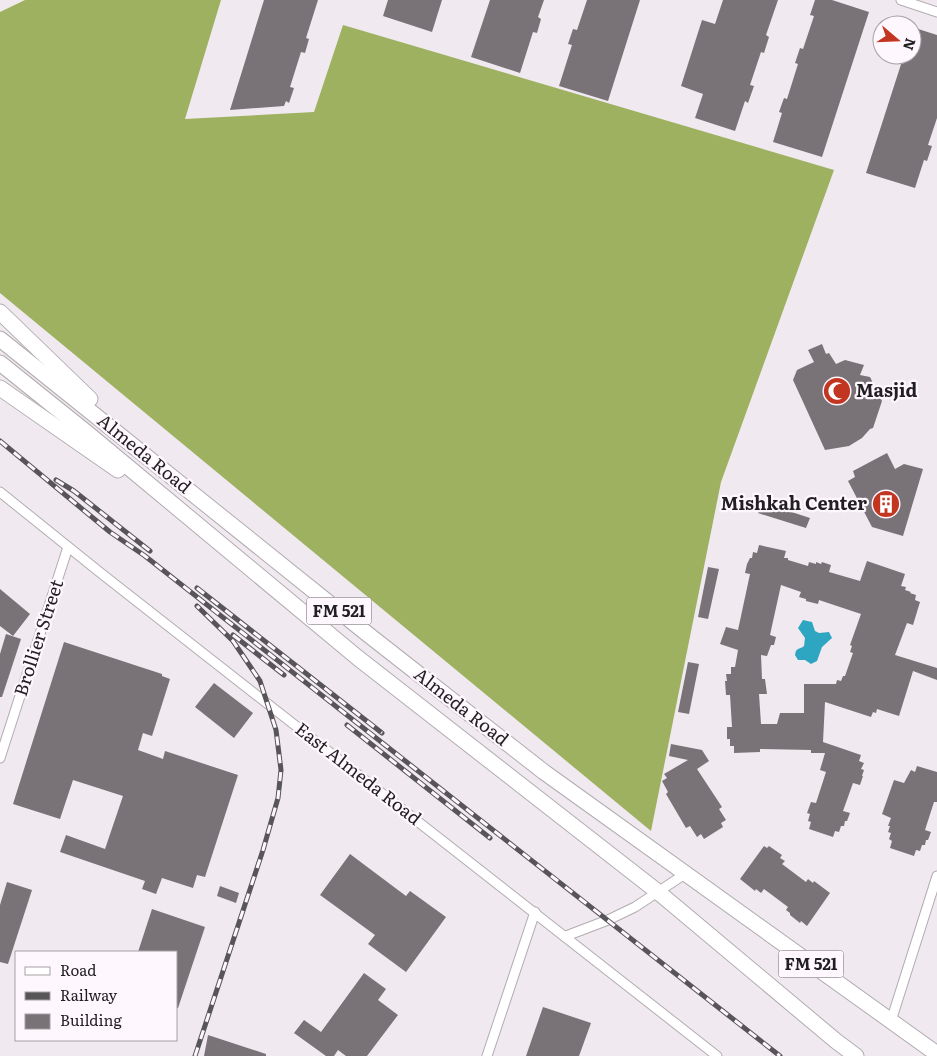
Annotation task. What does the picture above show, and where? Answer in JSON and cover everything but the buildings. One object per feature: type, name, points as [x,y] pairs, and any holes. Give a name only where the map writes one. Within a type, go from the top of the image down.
[{"type":"main road","points":[[0,312],[148,456]]},
{"type":"main road","name":"Almeda Road","points":[[0,340],[148,456],[370,636],[536,766],[937,1054]]},
{"type":"main road","name":"Almeda Road","points":[[0,363],[358,658],[658,892],[856,1056]]},
{"type":"main road","points":[[0,388],[106,462],[169,502]]},
{"type":"street","points":[[901,0],[937,12]]},
{"type":"street","name":"East Almeda Road","points":[[0,492],[717,1056]]},
{"type":"street","name":"Brollier Street","points":[[0,758],[68,547]]},
{"type":"street","points":[[566,936],[608,920],[635,907],[685,874]]},
{"type":"street","points":[[891,1021],[937,876]]},
{"type":"street","points":[[487,1056],[535,912]]},
{"type":"green space","points":[[25,0],[221,0],[185,119],[314,112],[343,25],[834,170],[721,482],[651,831],[0,293],[0,12]]},
{"type":"water","points":[[803,620],[812,622],[815,631],[819,633],[829,632],[832,638],[822,647],[817,661],[811,664],[805,660],[798,660],[795,655],[797,650],[804,646],[805,638],[798,628]]},
{"type":"railway","points":[[0,441],[110,532],[145,556],[780,1056]]},
{"type":"railway","points":[[56,480],[74,491],[150,551]]},
{"type":"railway","points":[[197,588],[382,733]]},
{"type":"railway","points":[[195,1056],[263,850],[278,798],[281,770],[276,730],[260,681],[233,641],[197,606]]},
{"type":"railway","points":[[233,635],[284,675]]},
{"type":"railway","points":[[347,725],[490,838]]},
{"type":"place","name":"Masjid","points":[[837,391]]},
{"type":"place","name":"Mishkah Center","points":[[886,504]]}]
